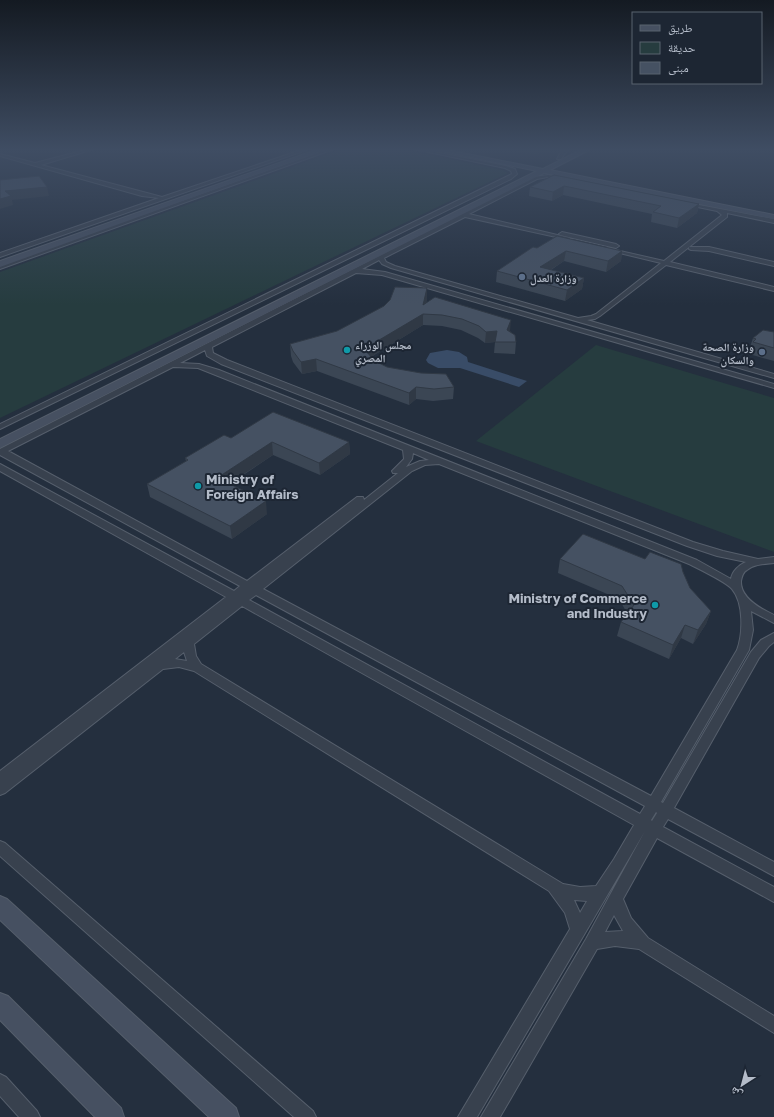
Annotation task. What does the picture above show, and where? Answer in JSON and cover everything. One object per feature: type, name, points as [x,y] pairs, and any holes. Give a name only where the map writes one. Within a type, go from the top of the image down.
[{"type":"street","points":[[138,204],[144,201]]},
{"type":"street","points":[[0,255],[149,201]]},
{"type":"street","points":[[0,259],[165,201]]},
{"type":"street","points":[[0,264],[177,201]]},
{"type":"street","points":[[0,267],[185,201]]},
{"type":"street","points":[[0,426],[475,201]]},
{"type":"street","points":[[0,449],[478,201]]},
{"type":"street","points":[[353,272],[468,213],[486,201]]},
{"type":"street","points":[[678,201],[774,221]]},
{"type":"street","points":[[697,201],[774,217]]},
{"type":"street","points":[[607,329],[601,323],[602,318],[725,216],[724,213],[718,210]]},
{"type":"street","points":[[468,213],[774,284]]},
{"type":"street","points":[[575,320],[596,316],[730,218],[744,215]]},
{"type":"street","points":[[697,243],[709,249]]},
{"type":"street","points":[[691,248],[709,249],[774,264]]},
{"type":"street","points":[[381,258],[382,262],[386,265]]},
{"type":"street","points":[[670,261],[774,288]]},
{"type":"street","points":[[373,271],[373,268],[377,266],[386,265],[774,376]]},
{"type":"street","points":[[0,434],[338,273],[353,272],[373,271],[774,386]]},
{"type":"street","points":[[104,395],[171,365],[208,346],[338,273]]},
{"type":"street","points":[[208,346],[208,352],[212,356],[224,362],[690,544],[721,554],[758,561],[774,560]]},
{"type":"street","points":[[193,365],[194,361],[198,358],[212,356]]},
{"type":"street","points":[[171,365],[193,365],[216,372],[693,562],[715,573],[759,612],[774,619]]},
{"type":"street","points":[[0,449],[251,588],[774,869]]},
{"type":"street","points":[[0,789],[188,643],[251,588],[402,466],[409,456],[407,449]]},
{"type":"street","points":[[251,588],[409,469],[423,463],[440,462]]},
{"type":"street","points":[[0,467],[774,895]]},
{"type":"street","points":[[490,1117],[591,944],[615,898],[649,826],[652,804],[743,650],[748,626],[735,578],[738,571],[745,565],[774,554]]},
{"type":"street","points":[[0,778],[238,599]]},
{"type":"street","points":[[467,1117],[601,891],[649,826],[665,811],[755,655],[764,644],[774,637]]},
{"type":"street","points":[[188,643],[190,656],[197,667]]},
{"type":"street","points":[[160,665],[179,663],[197,667],[551,885],[563,891],[584,895],[601,891]]},
{"type":"street","points":[[0,847],[307,1117]]},
{"type":"street","points":[[551,885],[559,892],[569,905],[576,920],[578,931]]},
{"type":"street","points":[[615,898],[624,923],[632,934],[643,943],[774,1025]]},
{"type":"street","points":[[0,906],[227,1117]]},
{"type":"street","points":[[591,944],[602,939],[615,938],[629,939],[643,943]]},
{"type":"street","points":[[0,1004],[112,1117]]},
{"type":"street","points":[[0,1083],[31,1117]]},
{"type":"green space","points":[[197,201],[450,201],[0,418],[0,272]]},
{"type":"green space","points":[[596,345],[774,398],[774,552],[476,441]]},
{"type":"water","points":[[447,350],[459,352],[467,357],[468,362],[527,381],[519,387],[460,368],[438,368],[428,363],[426,360],[430,353]]},
{"type":"building","points":[[637,201],[685,201],[699,204],[679,218],[653,212],[661,206]]},
{"type":"building","points":[[557,236],[622,251],[608,261],[566,251],[540,267],[584,278],[567,290],[497,271],[533,247],[537,248]]},
{"type":"building","points":[[395,287],[427,288],[423,305],[435,297],[511,320],[507,330],[515,335],[516,342],[495,342],[497,331],[486,332],[479,326],[462,319],[442,315],[423,314],[364,349],[375,361],[387,367],[421,373],[446,374],[454,387],[434,389],[416,387],[409,393],[316,359],[301,362],[293,351],[290,344],[337,331],[384,306],[390,300]]},
{"type":"building","points":[[763,330],[774,332],[774,348],[753,342],[756,339],[753,338]]},
{"type":"building","points":[[273,412],[349,442],[319,463],[272,442],[217,478],[266,501],[230,526],[147,484],[188,460],[185,458],[224,435],[231,438]]},
{"type":"building","name":"Ministry of Commerce and Industry","points":[[583,534],[645,559],[650,552],[681,564],[690,588],[711,611],[698,630],[685,625],[673,645],[621,622],[634,605],[622,586],[560,559]]},
{"type":"place","name":"وزارة العدل","points":[[522,277]]},
{"type":"place","name":"مجلس الوزراء المصري","points":[[347,350]]},
{"type":"place","name":"وزارة الصحة والسكان","points":[[762,352]]},
{"type":"place","name":"Ministry of Foreign Affairs","points":[[198,486]]},
{"type":"place","name":"Ministry of Commerce and Industry","points":[[655,605]]}]
